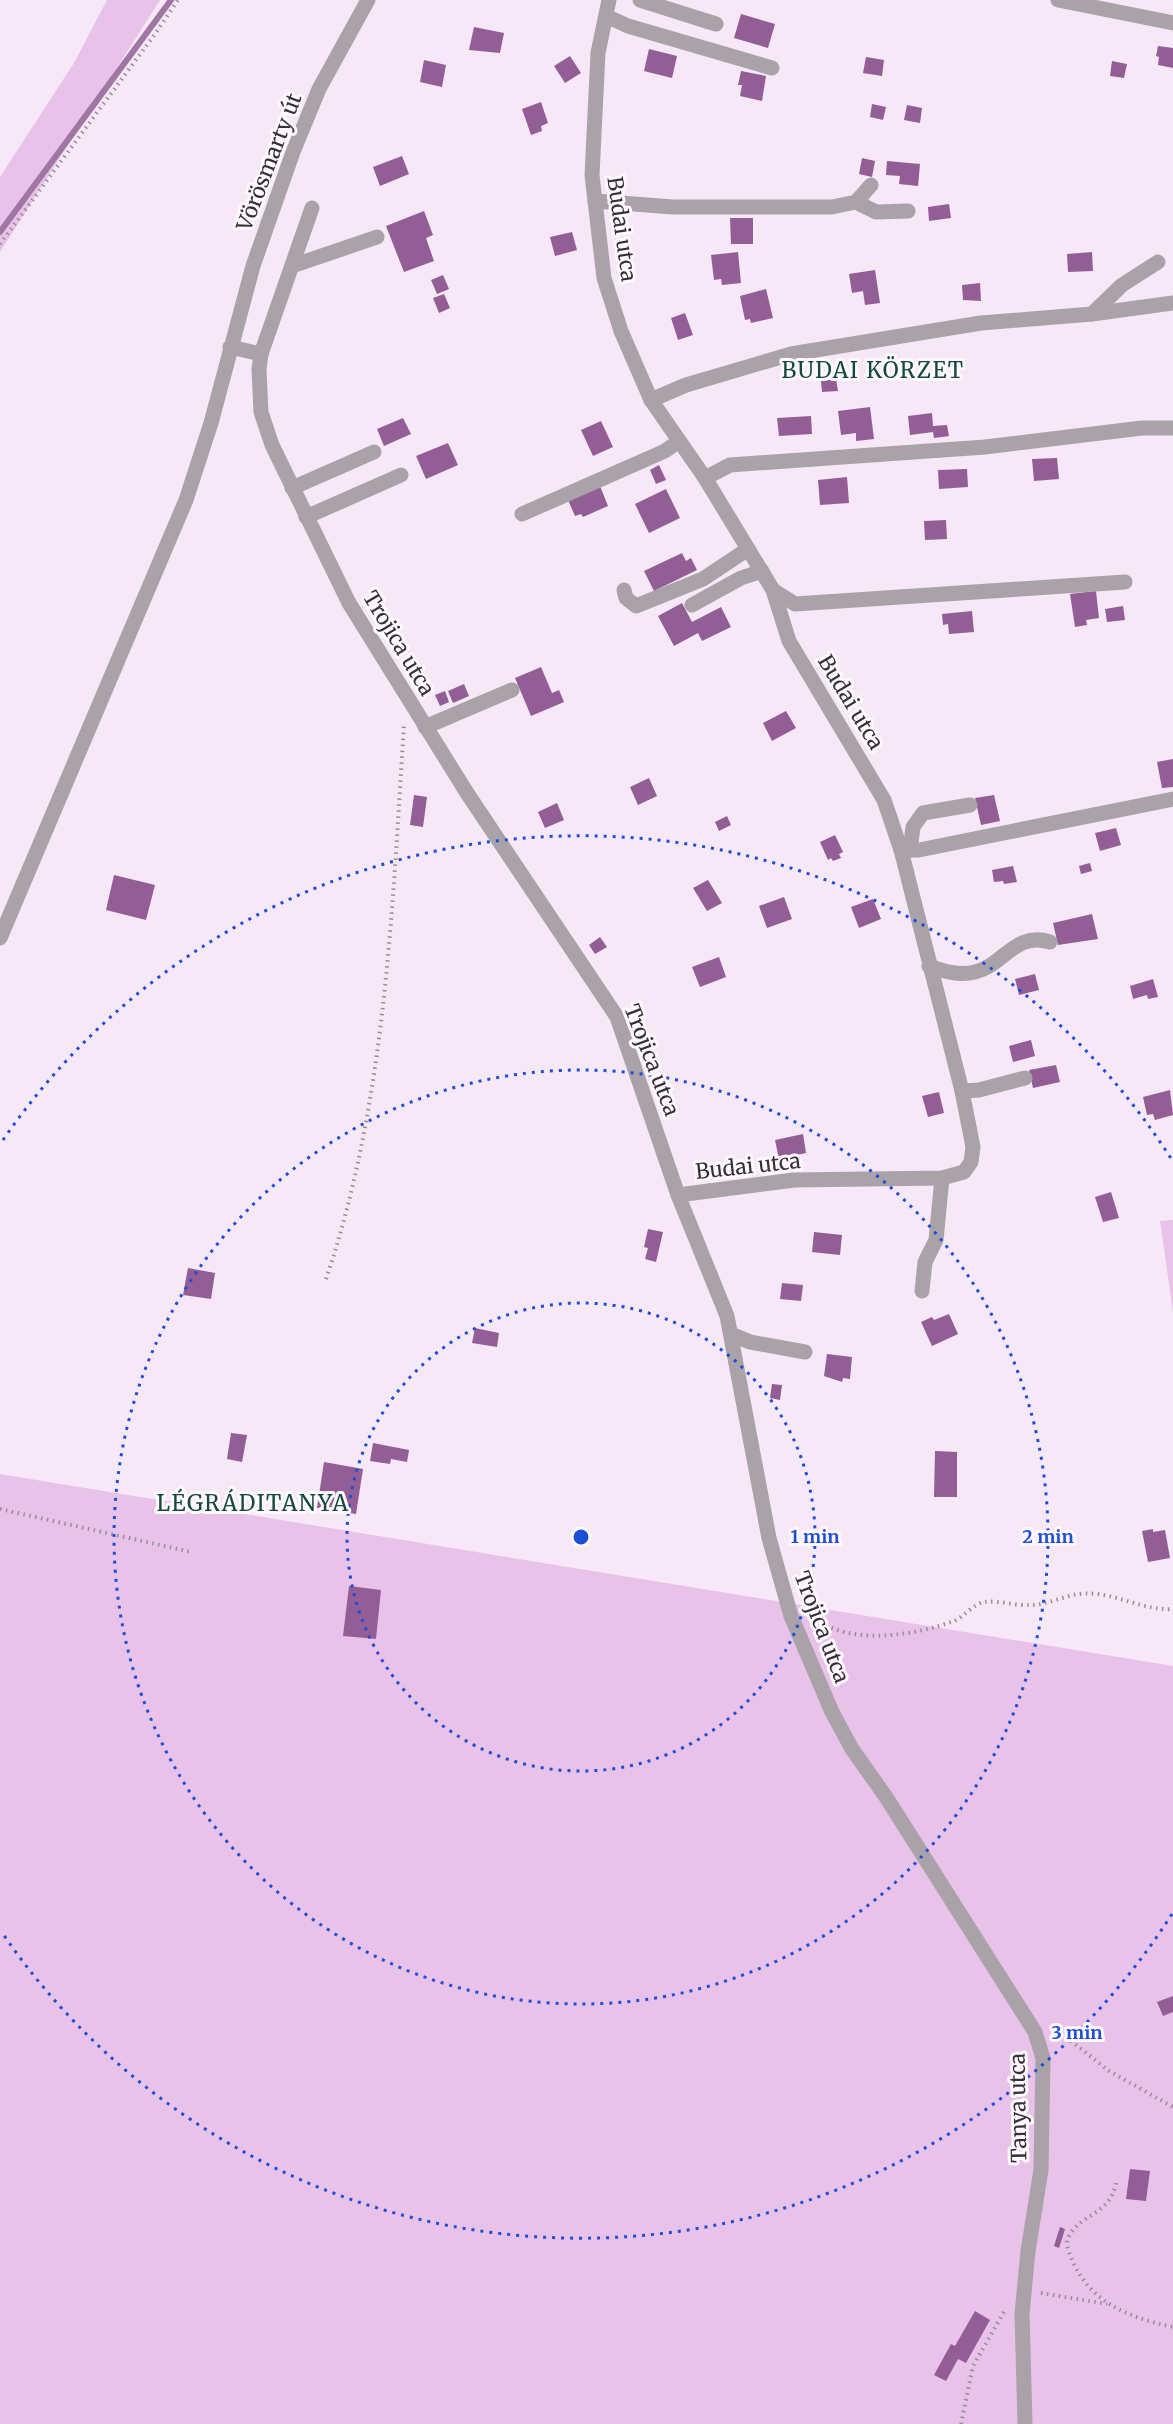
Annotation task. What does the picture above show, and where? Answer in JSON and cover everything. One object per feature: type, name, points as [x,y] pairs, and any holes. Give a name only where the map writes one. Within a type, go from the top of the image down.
[{"type":"street","name":"Vörösmarty út","points":[[0,938],[186,500],[211,423],[253,266],[293,152],[319,89],[368,0]]},
{"type":"street","name":"Budai utca","points":[[609,0],[598,53],[592,175],[604,278],[621,331],[651,400],[705,478],[762,571],[773,590],[789,640],[884,800],[905,850],[928,966],[962,1091],[973,1147],[971,1162],[964,1172],[942,1178],[794,1180],[678,1195]]},
{"type":"street","points":[[640,0],[716,24]]},
{"type":"street","points":[[1058,0],[1173,23]]},
{"type":"street","points":[[606,16],[628,27],[772,68]]},
{"type":"street","points":[[595,201],[696,207],[832,207],[855,202],[871,185]]},
{"type":"street","points":[[855,202],[876,213],[908,211]]},
{"type":"street","name":"Trojica utca","points":[[312,208],[261,354],[259,369],[261,412],[272,445],[350,603],[414,710],[617,1017],[678,1195],[727,1316],[769,1538],[791,1616],[852,1749],[885,1797]]},
{"type":"street","points":[[292,266],[377,237]]},
{"type":"street","points":[[1092,314],[1122,285],[1158,262]]},
{"type":"street","points":[[651,400],[686,385],[791,354],[981,323],[1092,314],[1173,303]]},
{"type":"street","points":[[230,347],[261,354]]},
{"type":"street","points":[[705,478],[730,465],[985,447],[1142,428],[1173,428]]},
{"type":"street","points":[[522,514],[665,451],[679,441]]},
{"type":"street","points":[[292,488],[374,452]]},
{"type":"street","points":[[306,517],[401,475]]},
{"type":"street","points":[[624,590],[626,598],[636,606],[703,579],[748,549]]},
{"type":"street","points":[[692,605],[741,578],[762,571]]},
{"type":"street","points":[[773,590],[795,604],[1125,582]]},
{"type":"street","points":[[425,727],[512,690]]},
{"type":"street","points":[[970,805],[923,813],[913,827],[905,850],[1173,799]]},
{"type":"street","points":[[928,966],[951,973],[975,972],[990,965],[1007,950],[1026,942],[1038,939],[1050,942]]},
{"type":"street","points":[[962,1091],[979,1090],[1025,1078]]},
{"type":"street","points":[[922,1291],[925,1262],[936,1240],[942,1178]]},
{"type":"street","points":[[731,1334],[750,1342],[805,1352]]},
{"type":"street","name":"Tanya utca","points":[[885,1797],[1035,2032],[1043,2058],[1041,2170],[1024,2294],[1025,2424]]},
{"type":"path","points":[[0,244],[178,0]]},
{"type":"path","points":[[326,1279],[343,1228],[356,1172],[382,1009],[405,721],[414,710]]},
{"type":"path","points":[[0,1509],[191,1552]]},
{"type":"path","points":[[799,1594],[819,1622],[853,1634],[881,1635],[908,1632],[956,1620],[984,1602],[1033,1605],[1079,1594],[1110,1595],[1132,1605],[1155,1610],[1173,1609]]},
{"type":"path","points":[[1035,2032],[1056,2030],[1109,2071],[1173,2108]]},
{"type":"path","points":[[1108,2305],[1094,2293],[1078,2272],[1067,2244],[1069,2236],[1083,2222],[1110,2202],[1116,2183]]},
{"type":"path","points":[[961,2424],[973,2366],[1002,2313],[1024,2294],[1108,2305],[1143,2320],[1173,2327]]},
{"type":"shaded area","points":[[107,0],[160,0],[0,252],[0,177],[74,63]]},
{"type":"shaded area","points":[[1173,1220],[1173,1312],[1160,1221]]},
{"type":"shaded area","points":[[0,1474],[1173,1666],[1173,2424],[0,2424]]},
{"type":"building","points":[[741,14],[775,24],[768,48],[734,38]]},
{"type":"building","points":[[474,27],[504,33],[500,53],[469,50]]},
{"type":"building","points":[[1158,46],[1173,48],[1173,68],[1158,65],[1159,57],[1156,56]]},
{"type":"building","points":[[649,49],[677,56],[672,78],[644,71]]},
{"type":"building","points":[[570,56],[581,73],[565,83],[554,66]]},
{"type":"building","points":[[866,57],[884,60],[882,76],[863,73]]},
{"type":"building","points":[[424,60],[446,65],[442,87],[420,82]]},
{"type":"building","points":[[1112,61],[1127,64],[1124,78],[1110,76]]},
{"type":"building","points":[[741,71],[766,76],[762,101],[740,96],[742,85],[738,85]]},
{"type":"building","points":[[541,102],[548,123],[541,126],[542,131],[531,135],[522,109]]},
{"type":"building","points":[[872,104],[886,107],[883,120],[870,117]]},
{"type":"building","points":[[907,105],[922,108],[920,123],[904,120]]},
{"type":"building","points":[[402,156],[409,174],[380,186],[373,167]]},
{"type":"building","points":[[862,158],[875,161],[872,177],[859,174]]},
{"type":"building","points":[[887,161],[920,164],[918,186],[899,184],[900,176],[886,175]]},
{"type":"building","points":[[949,204],[951,218],[929,221],[928,207]]},
{"type":"building","points":[[424,211],[433,235],[426,238],[434,261],[404,272],[386,226]]},
{"type":"building","points":[[730,218],[753,218],[753,244],[731,244]]},
{"type":"building","points":[[572,232],[577,250],[555,256],[550,237]]},
{"type":"building","points":[[738,252],[741,283],[722,285],[721,279],[714,280],[711,255]]},
{"type":"building","points":[[1092,252],[1093,271],[1068,272],[1067,254]]},
{"type":"building","points":[[875,270],[880,303],[865,305],[863,291],[852,293],[849,274]]},
{"type":"building","points":[[443,275],[449,289],[437,294],[431,280]]},
{"type":"building","points":[[980,283],[981,301],[963,300],[962,285]]},
{"type":"building","points":[[766,289],[773,318],[751,323],[750,319],[745,320],[740,296]]},
{"type":"building","points":[[444,294],[450,308],[439,313],[433,298]]},
{"type":"building","points":[[685,313],[693,335],[678,340],[671,318]]},
{"type":"building","points":[[836,379],[838,391],[822,392],[821,381]]},
{"type":"building","points":[[870,407],[874,439],[856,441],[856,433],[841,435],[838,411]]},
{"type":"building","points":[[932,413],[933,426],[947,425],[949,436],[934,438],[933,432],[910,435],[908,416]]},
{"type":"building","points":[[811,416],[812,434],[779,436],[777,418]]},
{"type":"building","points":[[403,418],[411,434],[384,446],[377,429]]},
{"type":"building","points":[[601,421],[613,447],[593,456],[581,430]]},
{"type":"building","points":[[448,443],[458,465],[426,479],[416,456]]},
{"type":"building","points":[[1057,458],[1059,479],[1034,481],[1032,459]]},
{"type":"building","points":[[659,465],[666,480],[656,484],[650,470]]},
{"type":"building","points":[[967,469],[968,487],[939,489],[938,470]]},
{"type":"building","points":[[847,477],[849,503],[820,505],[818,480]]},
{"type":"building","points":[[600,486],[608,506],[583,517],[581,514],[575,516],[568,500]]},
{"type":"building","points":[[666,489],[680,518],[649,533],[635,504]]},
{"type":"building","points":[[946,520],[947,539],[925,540],[924,521]]},
{"type":"building","points":[[682,553],[686,561],[691,558],[697,570],[654,591],[644,571]]},
{"type":"building","points":[[1096,591],[1099,618],[1086,620],[1087,625],[1075,627],[1070,594]]},
{"type":"building","points":[[682,603],[692,622],[721,607],[731,627],[702,641],[698,633],[674,646],[658,616]]},
{"type":"building","points":[[1123,606],[1125,620],[1107,622],[1105,609]]},
{"type":"building","points":[[972,611],[974,632],[949,634],[948,624],[943,625],[942,614]]},
{"type":"building","points":[[541,667],[552,693],[559,690],[564,702],[531,716],[515,678]]},
{"type":"building","points":[[464,684],[469,696],[453,703],[448,691]]},
{"type":"building","points":[[445,691],[449,702],[440,706],[435,695]]},
{"type":"building","points":[[786,711],[796,728],[772,741],[763,723]]},
{"type":"building","points":[[1173,759],[1173,787],[1162,788],[1157,762]]},
{"type":"building","points":[[649,778],[657,796],[638,805],[630,787]]},
{"type":"building","points":[[414,795],[427,797],[423,827],[410,825]]},
{"type":"building","points":[[994,795],[1000,821],[981,825],[975,798]]},
{"type":"building","points":[[557,803],[564,820],[545,828],[538,812]]},
{"type":"building","points":[[727,816],[731,825],[719,831],[715,822]]},
{"type":"building","points":[[1116,828],[1121,845],[1100,851],[1095,833]]},
{"type":"building","points":[[835,835],[843,852],[839,854],[841,858],[833,861],[831,858],[828,860],[820,842]]},
{"type":"building","points":[[1090,863],[1092,871],[1081,874],[1079,866]]},
{"type":"building","points":[[1013,866],[1017,882],[1004,884],[1003,881],[994,882],[992,870]]},
{"type":"building","points":[[114,875],[155,885],[146,920],[106,910]]},
{"type":"building","points":[[708,880],[722,903],[707,911],[693,888]]},
{"type":"building","points":[[784,897],[792,919],[767,928],[759,906]]},
{"type":"building","points":[[873,899],[881,919],[859,928],[851,907]]},
{"type":"building","points":[[1092,914],[1098,939],[1058,945],[1053,923]]},
{"type":"building","points":[[600,937],[607,947],[595,954],[589,945]]},
{"type":"building","points":[[719,957],[726,977],[700,987],[692,967]]},
{"type":"building","points":[[1035,974],[1039,990],[1019,995],[1015,979]]},
{"type":"building","points":[[1153,979],[1158,997],[1148,999],[1147,995],[1133,999],[1130,986]]},
{"type":"building","points":[[1031,1040],[1035,1056],[1013,1062],[1009,1046]]},
{"type":"building","points":[[1056,1065],[1060,1082],[1033,1088],[1029,1070]]},
{"type":"building","points":[[1170,1090],[1173,1115],[1155,1120],[1153,1114],[1147,1115],[1143,1097]]},
{"type":"building","points":[[939,1092],[944,1113],[928,1117],[922,1096]]},
{"type":"building","points":[[803,1134],[806,1153],[779,1159],[775,1140]]},
{"type":"building","points":[[1111,1192],[1119,1218],[1103,1222],[1095,1197]]},
{"type":"building","points":[[648,1229],[663,1232],[656,1262],[645,1259],[648,1248],[644,1247]]},
{"type":"building","points":[[814,1232],[842,1235],[840,1255],[812,1252]]},
{"type":"building","points":[[188,1268],[215,1273],[211,1299],[183,1295]]},
{"type":"building","points":[[782,1283],[803,1285],[801,1301],[780,1299]]},
{"type":"building","points":[[949,1314],[958,1334],[932,1346],[921,1322]]},
{"type":"building","points":[[475,1328],[499,1333],[497,1347],[472,1343]]},
{"type":"building","points":[[827,1354],[852,1357],[850,1379],[843,1378],[842,1382],[824,1376]]},
{"type":"building","points":[[772,1384],[782,1385],[780,1400],[770,1398]]},
{"type":"building","points":[[231,1433],[247,1435],[242,1462],[227,1459]]},
{"type":"building","points":[[373,1443],[409,1450],[407,1462],[391,1459],[390,1464],[370,1461]]},
{"type":"building","points":[[935,1451],[957,1452],[957,1497],[934,1497]]},
{"type":"building","points":[[324,1462],[363,1469],[356,1514],[317,1508]]},
{"type":"building","points":[[1153,1529],[1153,1532],[1165,1530],[1170,1558],[1148,1562],[1142,1531]]},
{"type":"building","points":[[349,1586],[381,1590],[376,1639],[343,1636]]},
{"type":"building","points":[[1173,1996],[1173,2012],[1163,2016],[1157,2002]]},
{"type":"building","points":[[1130,2169],[1150,2171],[1146,2201],[1126,2199]]},
{"type":"building","points":[[1060,2227],[1065,2229],[1059,2248],[1054,2246]]},
{"type":"building","points":[[975,2311],[990,2320],[966,2363],[958,2359],[946,2381],[934,2375],[951,2344],[955,2346]]},
{"type":"waterway","points":[[0,232],[171,0]]},
{"type":"district","name":"BUDAI KÖRZET","points":[[873,370]]},
{"type":"district","name":"LÉGRÁDITANYA","points":[[253,1503]]}]
